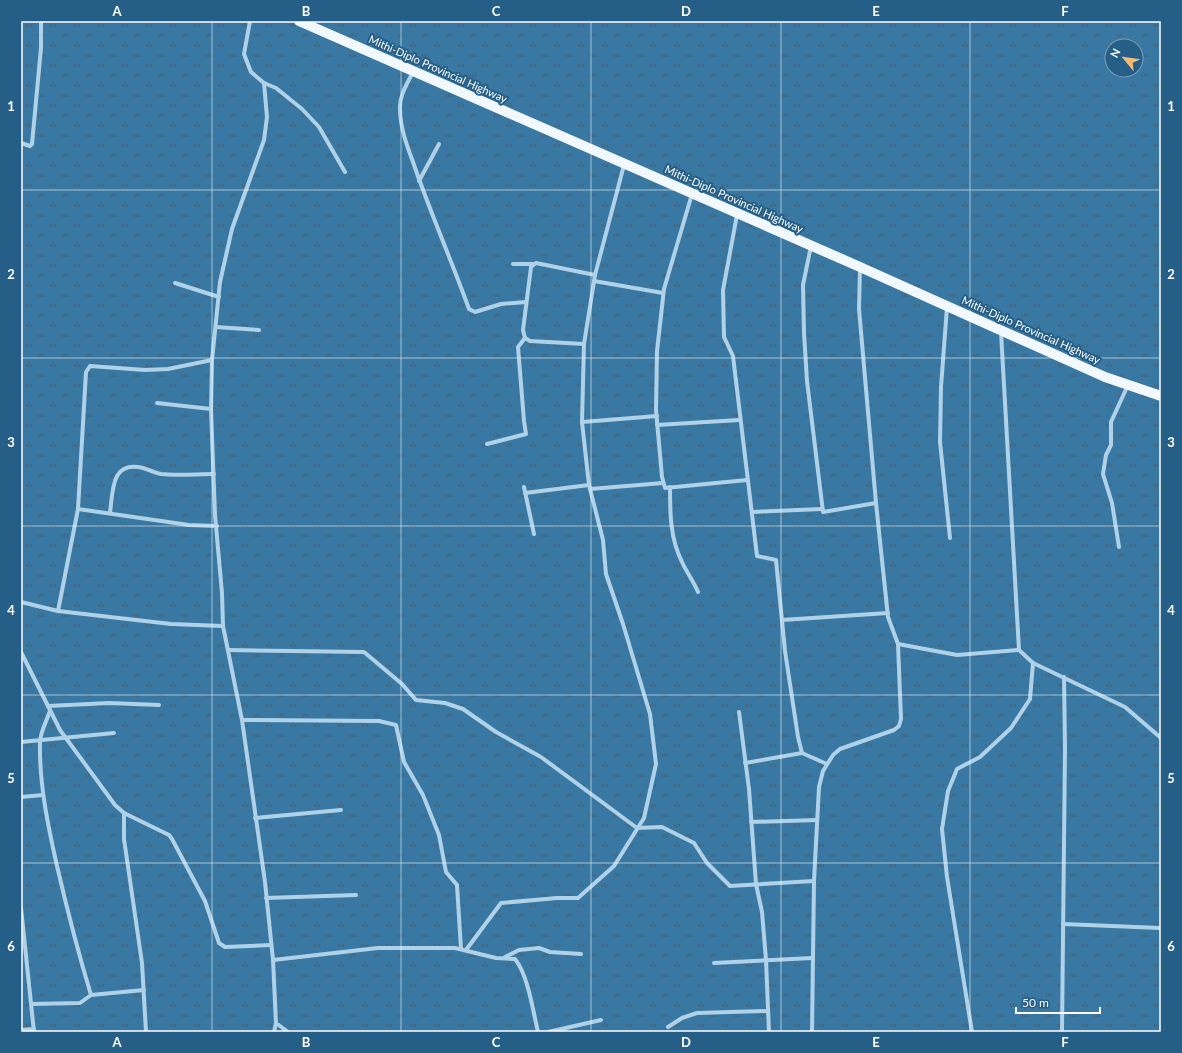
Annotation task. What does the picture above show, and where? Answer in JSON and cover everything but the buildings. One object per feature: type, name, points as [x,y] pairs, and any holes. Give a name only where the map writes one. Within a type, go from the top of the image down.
[{"type":"main road","name":"Mithi-Diplo Provincial Highway","points":[[299,21],[624,165],[693,193],[737,215],[860,267],[1105,377],[1161,396]]},
{"type":"street","points":[[21,143],[30,146],[32,144],[41,48],[41,21]]},
{"type":"street","points":[[250,21],[244,54],[250,72],[264,83],[282,92],[302,109],[319,127],[345,172]]},
{"type":"street","points":[[413,72],[401,98],[400,109],[402,127],[429,210],[450,257],[471,311],[475,312],[501,304],[526,302]]},
{"type":"street","points":[[264,83],[267,117],[264,140],[232,229],[219,297],[212,360],[211,409],[223,626],[242,720],[266,898],[273,960],[276,1023],[274,1032]]},
{"type":"street","points":[[419,181],[439,144]]},
{"type":"street","points":[[464,950],[501,903],[557,898],[578,898],[614,866],[644,818],[656,764],[650,714],[623,624],[606,574],[604,540],[590,487],[582,422],[584,344],[594,281],[624,165]]},
{"type":"street","points":[[693,193],[663,293],[657,351],[657,425],[663,483],[665,488],[747,480]]},
{"type":"street","points":[[737,215],[723,290],[724,337],[733,356],[739,420],[757,556],[776,560],[796,729],[802,753]]},
{"type":"street","points":[[811,246],[803,285],[804,333],[807,381],[822,509]]},
{"type":"street","points":[[513,264],[536,263],[595,276]]},
{"type":"street","points":[[533,264],[531,267],[526,302],[523,330],[525,338],[530,341],[584,344]]},
{"type":"street","points":[[812,1032],[814,881],[819,786],[823,771],[833,755],[840,749],[894,730],[899,726],[901,719],[898,644],[888,613],[876,504],[859,309],[860,267]]},
{"type":"street","points":[[594,281],[663,293]]},
{"type":"street","points":[[175,283],[219,297]]},
{"type":"street","points":[[948,306],[941,387],[940,442],[950,538]]},
{"type":"street","points":[[216,327],[259,330]]},
{"type":"street","points":[[1000,330],[1019,650],[1033,663],[1125,707],[1161,738]]},
{"type":"street","points":[[487,444],[526,434],[518,347],[525,338]]},
{"type":"street","points":[[58,611],[78,509],[86,372],[90,366],[145,370],[168,369],[212,360]]},
{"type":"street","points":[[1119,547],[1112,503],[1103,474],[1106,455],[1111,445],[1111,422],[1128,385]]},
{"type":"street","points":[[157,403],[211,409]]},
{"type":"street","points":[[582,422],[657,416]]},
{"type":"street","points":[[657,425],[739,420]]},
{"type":"street","points":[[110,513],[114,480],[119,472],[128,466],[143,468],[160,474],[214,474]]},
{"type":"street","points":[[525,493],[590,487],[663,483]]},
{"type":"street","points":[[524,487],[534,534]]},
{"type":"street","points":[[670,487],[670,518],[674,541],[682,563],[698,592]]},
{"type":"street","points":[[752,512],[822,509],[823,512],[876,504]]},
{"type":"street","points":[[78,509],[189,525],[217,526]]},
{"type":"street","points":[[21,602],[58,611],[171,624],[223,626]]},
{"type":"street","points":[[782,620],[888,613]]},
{"type":"street","points":[[898,644],[957,655],[1019,650]]},
{"type":"street","points":[[228,650],[364,652],[402,684],[416,700],[445,703],[463,709],[496,732],[541,758],[637,828],[662,827],[694,843],[707,863],[730,886],[814,881]]},
{"type":"street","points":[[21,652],[50,711],[65,737],[115,805],[124,813],[169,835],[172,839],[205,901],[219,943],[225,947],[271,945]]},
{"type":"street","points":[[972,1032],[942,829],[948,791],[957,769],[980,757],[1011,728],[1030,699],[1033,663]]},
{"type":"street","points":[[1062,1032],[1064,677]]},
{"type":"street","points":[[48,706],[110,703],[159,705]]},
{"type":"street","points":[[50,711],[40,741],[44,795],[50,838],[65,903],[91,995]]},
{"type":"street","points":[[739,712],[756,884],[762,912],[769,1032]]},
{"type":"street","points":[[242,720],[379,721],[396,725],[404,762],[423,794],[438,835],[446,872],[457,885],[464,950]]},
{"type":"street","points":[[21,742],[114,733]]},
{"type":"street","points":[[745,763],[802,753],[827,764]]},
{"type":"street","points":[[21,797],[44,795]]},
{"type":"street","points":[[255,818],[341,810]]},
{"type":"street","points":[[124,813],[124,839],[144,990],[146,1032]]},
{"type":"street","points":[[751,822],[818,820]]},
{"type":"street","points":[[266,898],[356,895]]},
{"type":"street","points":[[21,908],[34,1031],[21,1030]]},
{"type":"street","points":[[1063,924],[1160,928]]},
{"type":"street","points":[[273,960],[378,948],[455,948],[515,959],[519,964],[525,982],[538,1032]]},
{"type":"street","points":[[503,958],[518,950],[539,948],[550,952],[581,954]]},
{"type":"street","points":[[714,963],[812,958]]},
{"type":"street","points":[[32,1004],[80,1003],[91,995],[144,990]]},
{"type":"street","points":[[668,1026],[682,1018],[697,1013],[768,1011]]},
{"type":"street","points":[[548,1032],[601,1020]]},
{"type":"street","points":[[276,1023],[288,1032]]},
{"type":"green space","points":[[21,21],[1161,21],[1161,1032],[21,1032]]}]
